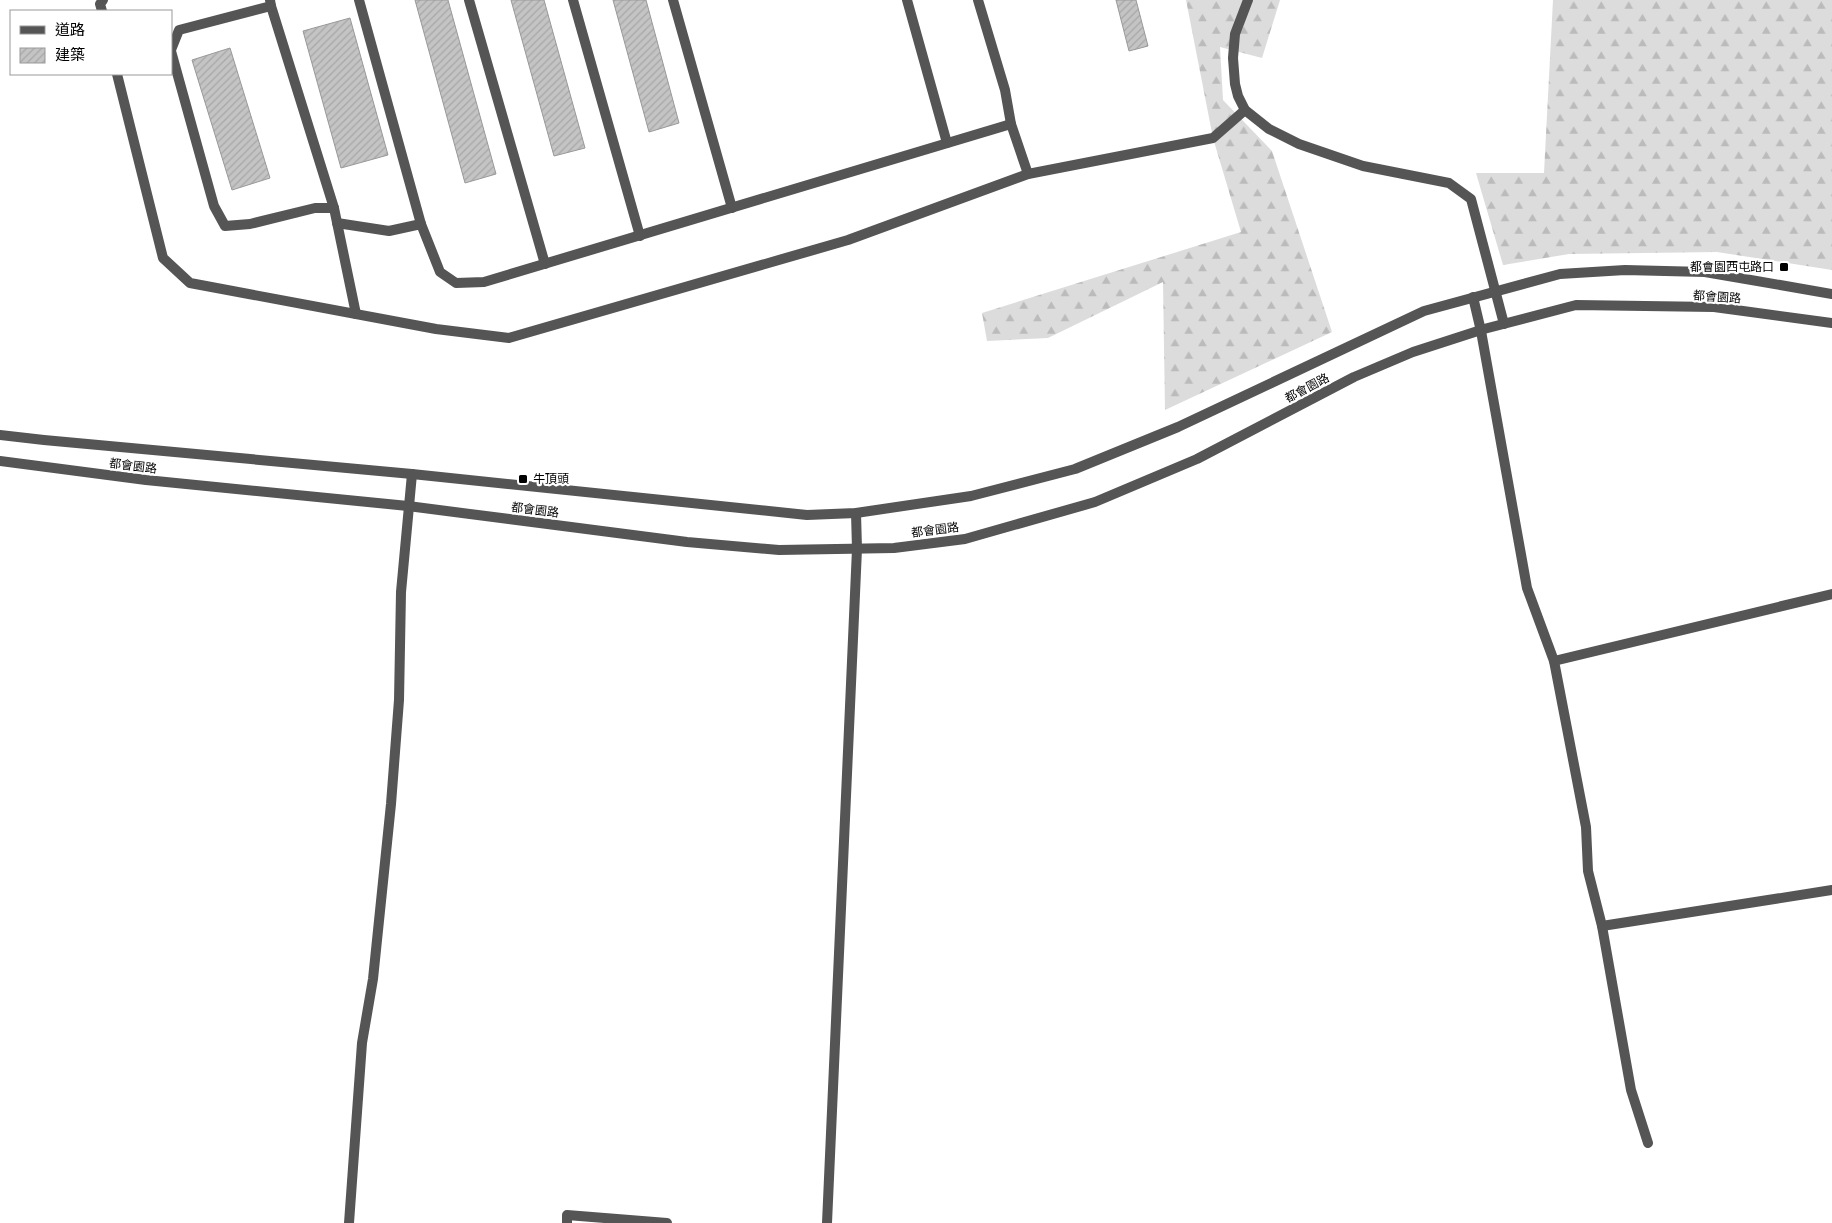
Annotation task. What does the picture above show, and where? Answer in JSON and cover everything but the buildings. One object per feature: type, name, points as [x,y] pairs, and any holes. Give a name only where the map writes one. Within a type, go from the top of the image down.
[{"type":"street","points":[[359,0],[421,224],[440,272],[456,283],[484,282],[1011,124]]},
{"type":"street","points":[[469,0],[545,264]]},
{"type":"street","points":[[573,0],[640,236]]},
{"type":"street","points":[[673,0],[732,208]]},
{"type":"street","points":[[907,0],[947,143]]},
{"type":"street","points":[[978,0],[1005,90],[1011,124],[1028,174]]},
{"type":"street","points":[[1248,0],[1235,34],[1233,58],[1235,84],[1244,110],[1269,129],[1299,144],[1363,166],[1449,183],[1471,199],[1504,324]]},
{"type":"street","points":[[172,48],[179,30],[271,3],[334,208],[356,314]]},
{"type":"street","points":[[172,55],[214,206],[225,226],[250,224],[315,208],[334,208]]},
{"type":"street","points":[[117,75],[163,258],[190,283],[436,329],[509,338],[848,240],[1028,174],[1213,138],[1244,110]]},
{"type":"street","points":[[337,222],[389,231],[421,224]]},
{"type":"street","name":"都會園路","points":[[0,434],[44,440],[412,474],[807,515],[856,512],[971,496],[1075,469],[1178,427],[1424,311],[1560,274],[1625,270],[1705,272],[1832,294]]},
{"type":"street","points":[[1473,298],[1481,331],[1527,588],[1554,661],[1586,827],[1588,871],[1602,926],[1631,1090],[1648,1143]]},
{"type":"street","name":"都會園路","points":[[0,461],[146,480],[408,506],[687,542],[780,550],[894,548],[965,539],[1095,502],[1197,459],[1354,378],[1413,352],[1504,324],[1576,305],[1714,307],[1832,324]]},
{"type":"street","points":[[349,1223],[362,1043],[372,979],[391,804],[399,700],[401,592],[412,474]]},
{"type":"street","points":[[827,1223],[857,549],[856,512]]},
{"type":"street","points":[[1554,661],[1832,594]]},
{"type":"street","points":[[1602,926],[1832,890]]},
{"type":"street","points":[[566,1223],[567,1214],[666,1223]]},
{"type":"green space","points":[[1186,0],[1280,0],[1262,58],[1220,47],[1223,100],[1272,151],[1332,332],[1165,410],[1163,282],[1048,338],[987,341],[982,313],[1241,232],[1213,138]]},
{"type":"green space","points":[[1553,0],[1832,0],[1832,270],[1717,252],[1569,254],[1503,265],[1476,173],[1544,173]]},
{"type":"place","name":"都會園西屯路口","points":[[1784,267]]},
{"type":"place","name":"牛頂頭","points":[[523,479]]}]
